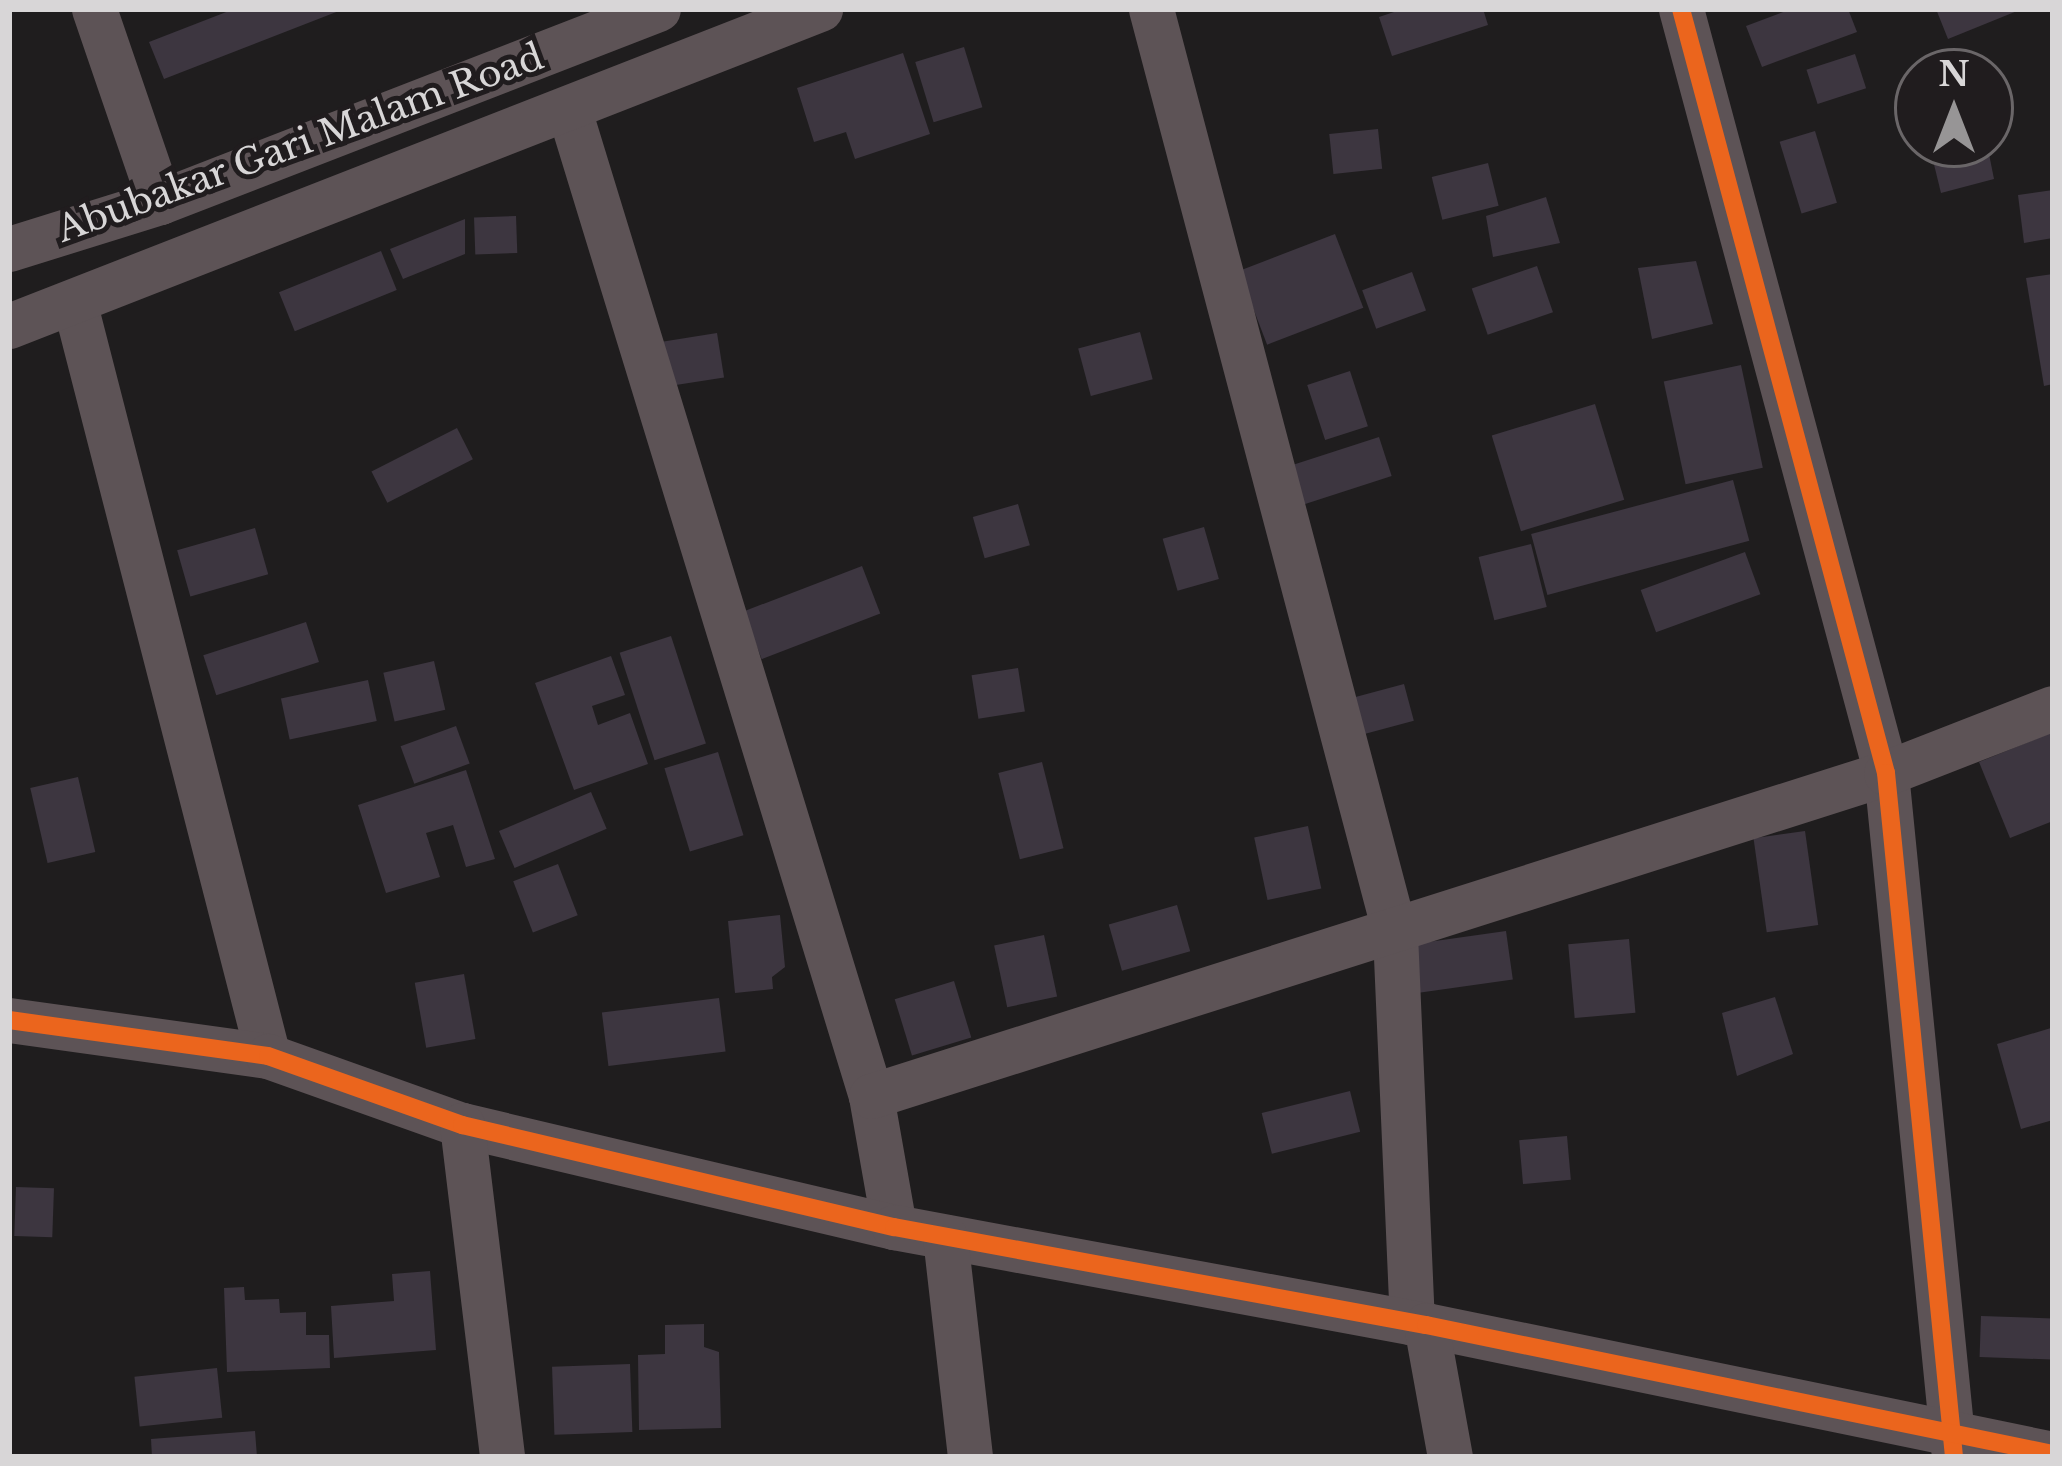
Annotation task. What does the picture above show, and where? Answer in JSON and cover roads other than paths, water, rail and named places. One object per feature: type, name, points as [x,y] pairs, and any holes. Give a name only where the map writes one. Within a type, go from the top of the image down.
[{"type":"street","points":[[94,9],[160,202]]},
{"type":"street","name":"Abubakar Gari Malam Road","points":[[9,250],[160,202],[658,9]]},
{"type":"street","points":[[9,326],[75,305],[820,9]]},
{"type":"street","points":[[1151,9],[1395,934],[1419,1324],[1450,1457]]},
{"type":"street","points":[[1681,9],[1886,772],[1953,1445]]},
{"type":"street","points":[[569,110],[871,1096],[894,1227]]},
{"type":"street","points":[[75,305],[268,1056]]},
{"type":"street","points":[[871,1096],[1395,934],[1886,772],[2053,708]]},
{"type":"street","points":[[9,1021],[268,1056],[462,1125],[894,1227],[1419,1324],[1953,1445],[2053,1454]]},
{"type":"street","points":[[462,1125],[502,1457]]},
{"type":"street","points":[[945,1237],[970,1457]]}]
